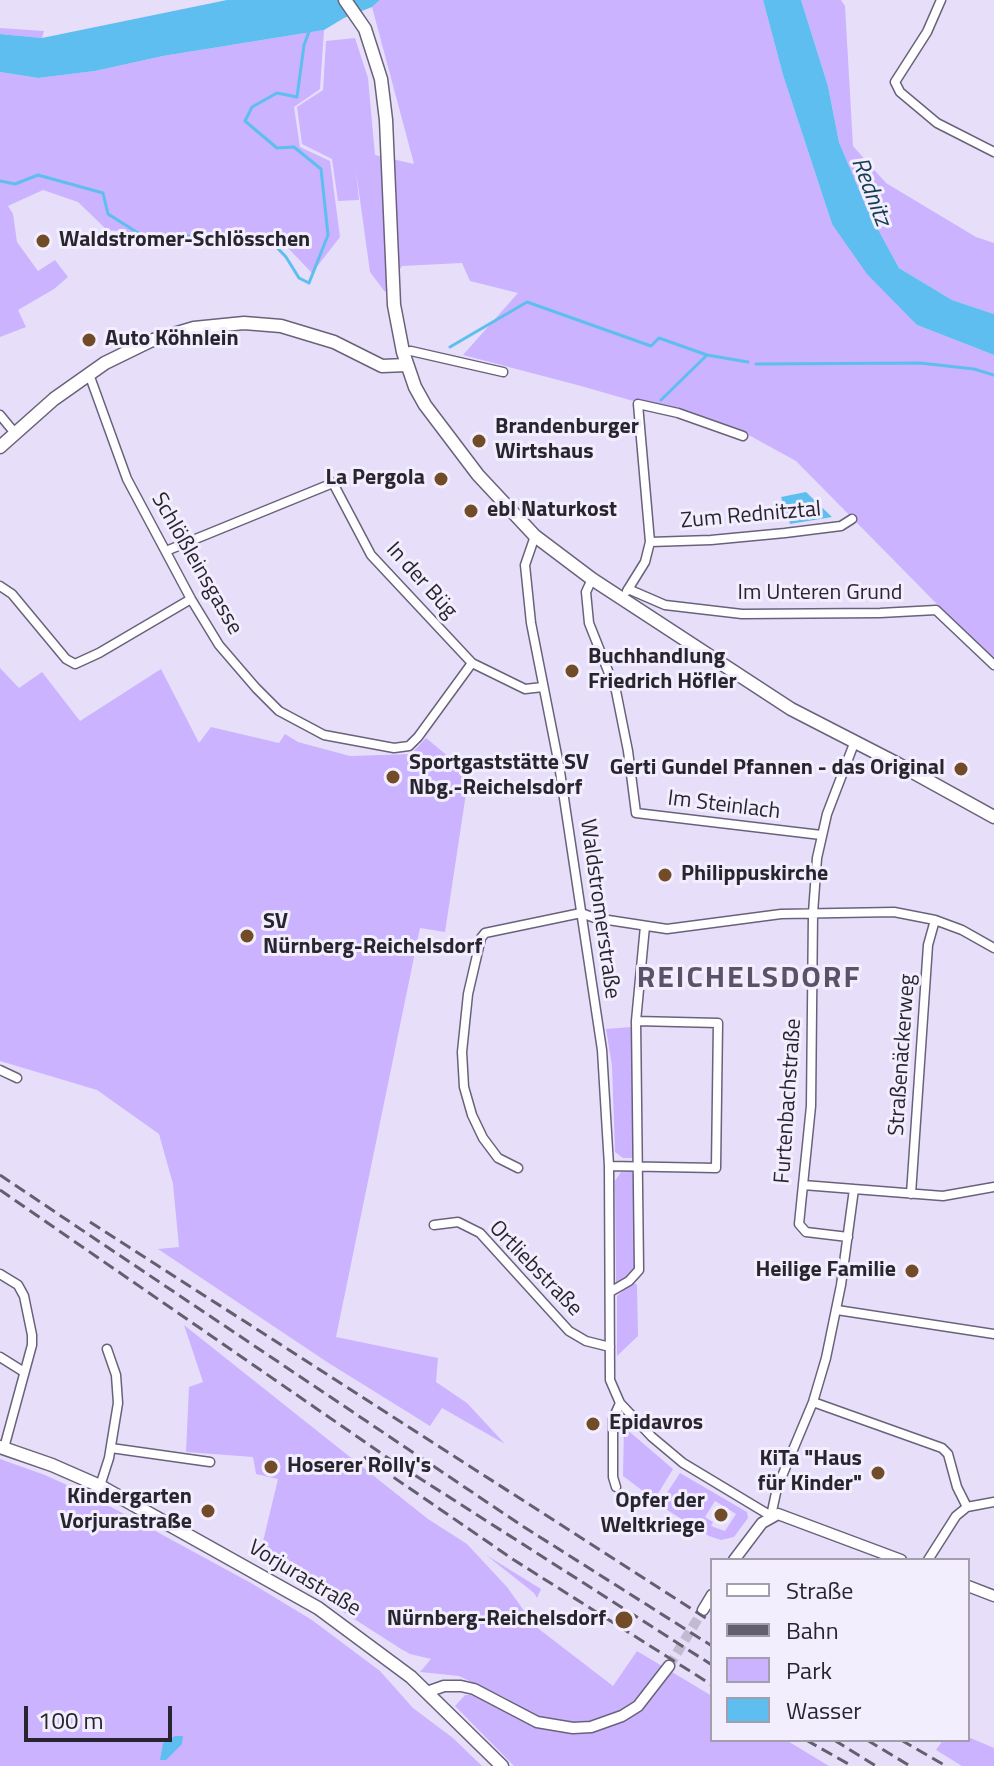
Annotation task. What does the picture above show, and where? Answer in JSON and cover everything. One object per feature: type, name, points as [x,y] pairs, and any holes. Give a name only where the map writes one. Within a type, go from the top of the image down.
[{"type":"main road","points":[[345,0],[365,29],[376,57],[384,94],[393,297],[407,365],[415,387],[433,418],[499,499],[535,536],[592,579],[625,594],[791,709],[994,817]]},
{"type":"main road","points":[[0,447],[14,432],[89,374],[150,341],[194,328],[244,323],[281,326],[334,342],[382,366],[407,365]]},
{"type":"main road","name":"Vorjurastraße","points":[[2,1448],[43,1461],[100,1486],[318,1608],[370,1645],[427,1692],[502,1766]]},
{"type":"street","points":[[941,0],[927,32],[895,82],[900,92],[937,123],[994,152]]},
{"type":"street","points":[[403,352],[411,351],[503,372]]},
{"type":"street","name":"Schlößleinsgasse","points":[[89,374],[127,479],[191,599],[219,645],[279,711],[324,735],[394,748],[409,746],[472,663]]},
{"type":"street","points":[[625,594],[645,562],[650,542],[638,404],[690,416],[743,436]]},
{"type":"street","points":[[0,415],[14,432]]},
{"type":"street","name":"In der Büg","points":[[166,551],[333,483],[371,555],[472,663],[525,689],[543,687]]},
{"type":"street","name":"Zum Rednitztal","points":[[650,542],[785,533],[841,526],[852,519]]},
{"type":"street","name":"Waldstromerstraße","points":[[535,536],[525,565],[531,623],[559,765],[602,1050],[609,1166],[610,1380],[620,1403],[652,1437],[683,1463],[771,1516]]},
{"type":"street","name":"Im Steinlach","points":[[592,579],[586,592],[589,623],[616,691],[636,813],[821,835]]},
{"type":"street","points":[[0,586],[12,594],[66,659],[75,664],[191,599]]},
{"type":"street","name":"Im Unteren Grund","points":[[625,594],[665,605],[742,614],[936,610],[994,665]]},
{"type":"street","name":"Furtenbachstraße","points":[[848,1237],[806,1232],[799,1224],[812,1076],[813,913],[817,858],[821,835],[855,741]]},
{"type":"street","points":[[518,1168],[498,1158],[483,1138],[464,1087],[462,1052],[468,994],[481,938],[493,930],[581,913],[667,929],[781,914],[894,912],[935,920],[994,948]]},
{"type":"street","name":"Straßenäckerweg","points":[[911,1194],[928,945],[935,920]]},
{"type":"street","name":"Waldstromerstraße","points":[[610,1292],[616,1291],[639,1270],[636,1021],[645,926]]},
{"type":"street","points":[[609,1166],[716,1168],[718,1023],[636,1021]]},
{"type":"street","points":[[0,1070],[17,1078]]},
{"type":"street","points":[[803,1185],[943,1196],[994,1187]]},
{"type":"street","points":[[771,1516],[777,1488],[813,1402],[837,1310],[854,1189]]},
{"type":"street","name":"Ortliebstraße","points":[[434,1225],[458,1222],[480,1233],[569,1331],[586,1341],[610,1347]]},
{"type":"street","points":[[0,1274],[18,1285],[24,1296],[32,1335],[2,1448]]},
{"type":"street","points":[[837,1310],[994,1334]]},
{"type":"street","points":[[100,1486],[111,1448],[118,1390],[113,1362],[107,1349]]},
{"type":"street","points":[[0,1357],[24,1372]]},
{"type":"street","points":[[813,1402],[942,1448],[948,1454],[957,1487],[967,1507]]},
{"type":"street","name":"Waldstromerstraße","points":[[616,1487],[613,1477],[613,1419],[620,1403]]},
{"type":"street","points":[[111,1448],[210,1462]]},
{"type":"street","points":[[929,1558],[956,1516],[967,1507],[994,1502]]},
{"type":"street","points":[[736,1558],[762,1523],[771,1516],[785,1515],[896,1558]]},
{"type":"street","points":[[970,1587],[994,1596]]},
{"type":"street","points":[[703,1610],[710,1598]]},
{"type":"street","points":[[427,1692],[444,1686],[461,1686],[474,1689],[537,1722],[573,1728],[591,1727],[622,1716],[638,1706],[669,1666]]},
{"type":"green space","points":[[380,0],[763,0],[783,75],[832,224],[917,325],[994,355],[994,662],[796,461],[745,433],[463,355],[518,293],[470,281],[462,263],[402,266],[385,292],[370,272],[356,171],[359,200],[338,201],[332,159],[302,144],[297,107],[323,90],[326,41],[355,38],[368,78],[375,155],[414,164],[372,7]]},
{"type":"green space","points":[[801,0],[841,0],[845,6],[853,146],[886,183],[976,237],[994,243],[994,314],[952,300],[899,268],[867,209],[839,142],[828,86]]},
{"type":"green space","points":[[0,28],[44,31],[42,38],[0,34]]},
{"type":"green space","points":[[324,30],[320,89],[294,107],[300,147],[330,161],[340,237],[312,273],[287,247],[107,230],[78,202],[43,190],[8,206],[13,214],[17,242],[38,271],[55,260],[68,277],[18,310],[26,327],[0,337],[0,72],[38,78],[95,71],[163,56]]},
{"type":"green space","points":[[0,668],[19,688],[42,672],[80,721],[161,669],[199,743],[211,727],[279,743],[285,734],[298,742],[350,756],[411,754],[426,738],[449,757],[470,767],[445,932],[420,928],[336,1337],[438,1358],[436,1382],[467,1403],[505,1444],[442,1408],[430,1426],[327,1362],[158,1249],[179,1247],[173,1184],[159,1134],[97,1090],[0,1061]]},
{"type":"green space","points":[[631,1027],[635,1158],[623,1158],[615,1152],[612,1066],[606,1029]]},
{"type":"green space","points":[[621,1172],[635,1172],[636,1268],[634,1273],[616,1285],[615,1181]]},
{"type":"green space","points":[[633,1282],[637,1285],[638,1336],[617,1356],[617,1296]]},
{"type":"green space","points":[[184,1325],[428,1519],[467,1544],[507,1587],[535,1626],[613,1686],[637,1651],[710,1695],[710,1742],[789,1742],[829,1766],[514,1766],[455,1706],[465,1695],[473,1695],[501,1709],[508,1699],[459,1676],[420,1672],[431,1659],[401,1649],[259,1558],[278,1479],[256,1474],[253,1457],[186,1452],[189,1387],[203,1382]]},
{"type":"green space","points":[[624,1427],[673,1469],[656,1497],[623,1476]]},
{"type":"green space","points":[[0,1459],[91,1496],[251,1583],[312,1620],[380,1671],[413,1708],[453,1738],[482,1766],[0,1766]]},
{"type":"green space","points":[[680,1473],[747,1512],[748,1518],[734,1537],[721,1540],[709,1536],[659,1505]],"holes":[[[715,1501],[736,1514],[725,1531],[711,1526],[713,1522],[705,1517]]]},
{"type":"green space","points":[[486,1555],[541,1589],[537,1598],[534,1593]]},
{"type":"green space","points":[[970,1738],[994,1748],[994,1766],[962,1766],[936,1750],[942,1742],[970,1742]]},
{"type":"water","points":[[227,0],[380,0],[324,30],[163,56],[95,71],[38,78],[0,72],[0,34],[42,38]]},
{"type":"water","points":[[763,0],[801,0],[828,86],[839,142],[867,209],[899,268],[952,300],[994,314],[994,355],[917,325],[867,274],[832,224],[783,75]]},
{"type":"water","points":[[806,492],[832,517],[790,524],[781,497]]},
{"type":"water","points":[[175,1736],[183,1736],[182,1744],[166,1760],[160,1760],[163,1743]]},
{"type":"waterway","points":[[0,181],[15,184],[38,175],[103,193],[108,214],[143,236],[266,236],[286,257],[299,278],[309,283],[328,235],[321,169],[294,147],[277,148],[245,121],[252,107],[277,93],[297,97],[304,45],[310,29]]},
{"type":"waterway","points":[[450,347],[527,302],[651,346],[659,338],[707,355],[748,362]]},
{"type":"waterway","points":[[661,400],[707,355]]},
{"type":"waterway","points":[[756,364],[920,363],[974,369],[994,375]]},
{"type":"tunnel","points":[[669,1666],[703,1610]]},
{"type":"railway","points":[[0,1175],[524,1527],[710,1645]]},
{"type":"railway","points":[[0,1190],[388,1458],[710,1664]]},
{"type":"railway","points":[[90,1222],[710,1621]]},
{"type":"railway","points":[[364,1457],[514,1560],[710,1684]]},
{"type":"railway","points":[[810,1742],[852,1766]]},
{"type":"railway","points":[[837,1742],[876,1766]]},
{"type":"railway","points":[[870,1742],[910,1766]]},
{"type":"railway","points":[[904,1742],[946,1766]]},
{"type":"place","name":"Waldstromer-Schlösschen","points":[[43,241]]},
{"type":"place","name":"Auto Köhnlein","points":[[89,340]]},
{"type":"place","name":"Brandenburger Wirtshaus","points":[[479,441]]},
{"type":"place","name":"La Pergola","points":[[441,479]]},
{"type":"place","name":"ebl Naturkost","points":[[471,511]]},
{"type":"place","name":"Buchhandlung Friedrich Höfler","points":[[572,671]]},
{"type":"place","name":"Gerti Gundel Pfannen - das Original","points":[[961,769]]},
{"type":"place","name":"Sportgaststätte SV Nbg.-Reichelsdorf","points":[[393,777]]},
{"type":"place","name":"Philippuskirche","points":[[665,875]]},
{"type":"place","name":"SV Nürnberg-Reichelsdorf","points":[[247,936]]},
{"type":"place","name":"Heilige Familie","points":[[912,1271]]},
{"type":"place","name":"Epidavros","points":[[593,1424]]},
{"type":"place","name":"Hoserer Rolly's","points":[[271,1467]]},
{"type":"place","name":"KiTa \"Haus für Kinder\"","points":[[878,1473]]},
{"type":"place","name":"Kindergarten Vorjurastraße","points":[[208,1511]]},
{"type":"place","name":"Opfer der Weltkriege","points":[[721,1515]]},
{"type":"place","name":"Nürnberg-Reichelsdorf","points":[[624,1620]]},
{"type":"district","name":"REICHELSDORF","points":[[749,980]]},
{"type":"water label","name":"Rednitz","points":[[870,192]]}]
